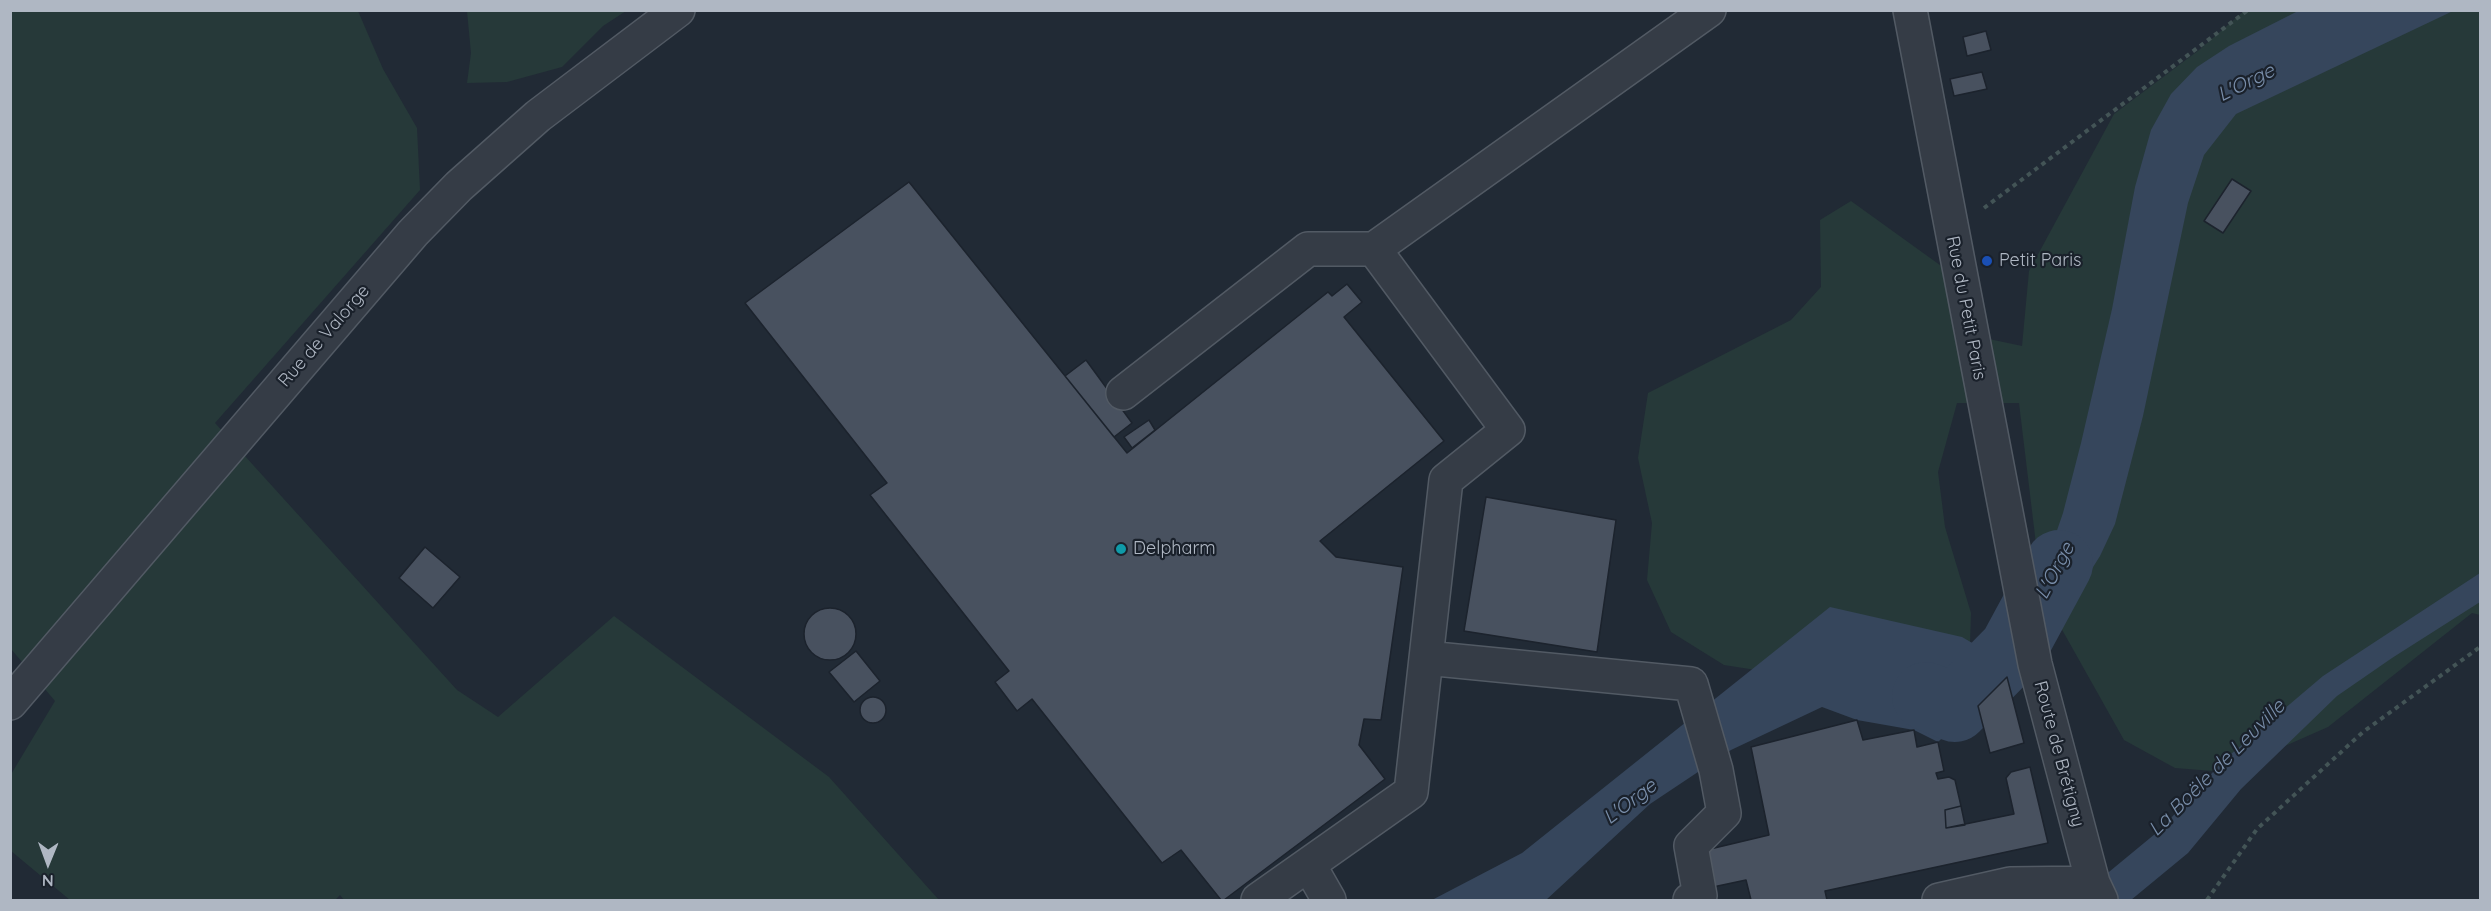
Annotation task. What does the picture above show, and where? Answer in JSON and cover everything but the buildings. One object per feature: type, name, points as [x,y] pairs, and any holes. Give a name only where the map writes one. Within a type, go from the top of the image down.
[{"type":"street","name":"Rue de Valorge","points":[[10,703],[413,233],[459,186],[538,116],[678,10]]},
{"type":"street","points":[[1123,393],[1308,249],[1374,249],[1709,10]]},
{"type":"street","name":"Rue du Petit Paris","points":[[1910,10],[1953,243],[2025,606]]},
{"type":"street","points":[[1258,900],[1411,792],[1446,480],[1508,430],[1374,249]]},
{"type":"street","name":"Route de Brétigny","points":[[2025,606],[2035,664],[2097,892]]},
{"type":"street","points":[[1426,658],[1691,684],[1716,770],[1724,813],[1690,846],[1697,899]]},
{"type":"street","points":[[1308,865],[1329,900]]},
{"type":"street","points":[[1939,900],[2010,884],[2097,892]]},
{"type":"path","points":[[1977,213],[2248,10]]},
{"type":"path","points":[[2207,900],[2251,837],[2265,822],[2363,732],[2481,647]]},
{"type":"shaded area","points":[[467,10],[626,11],[603,26],[562,67],[507,82],[467,83],[471,53]]},
{"type":"shaded area","points":[[11,11],[358,11],[383,69],[417,128],[420,190],[215,423],[457,690],[498,717],[614,616],[829,777],[939,900],[344,900],[340,895],[335,900],[70,900],[11,851],[10,776],[55,701],[11,649]]},
{"type":"shaded area","points":[[2244,11],[2480,11],[2480,615],[2472,613],[2328,727],[2226,772],[2175,768],[2124,740],[2042,594],[2019,403],[1957,403],[1938,472],[1945,527],[1971,613],[1970,644],[1788,675],[1724,665],[1671,632],[1647,580],[1652,523],[1638,458],[1648,393],[1791,320],[1821,287],[1820,220],[1851,201],[1951,273],[1984,338],[2022,346],[2029,271],[2114,114],[2199,50]]},
{"type":"water","points":[[2298,11],[2453,11],[2236,114],[2204,155],[2188,203],[2143,416],[2115,524],[2100,556],[2078,591],[2024,650],[2036,585],[2063,513],[2081,443],[2112,309],[2135,187],[2151,130],[2171,94],[2197,67],[2229,46]]},
{"type":"water","name":"La Boële de Leuville","points":[[2480,573],[2480,602],[2337,696],[2241,789],[2188,853],[2131,900],[2071,900],[2081,895],[2161,829],[2224,760],[2323,676]]},
{"type":"water","points":[[1830,607],[1962,637],[1986,651],[2004,641],[1997,666],[1999,678],[2007,677],[1938,742],[1914,730],[1857,720],[1822,707],[1731,750],[1650,804],[1546,900],[1432,900],[1522,853]]},
{"type":"waterway","name":"L'Orge","points":[[1926,696],[1955,708],[2013,649],[2059,564]]},
{"type":"place","name":"Petit Paris","points":[[1987,261]]},
{"type":"place","name":"Delpharm","points":[[1121,549]]}]
